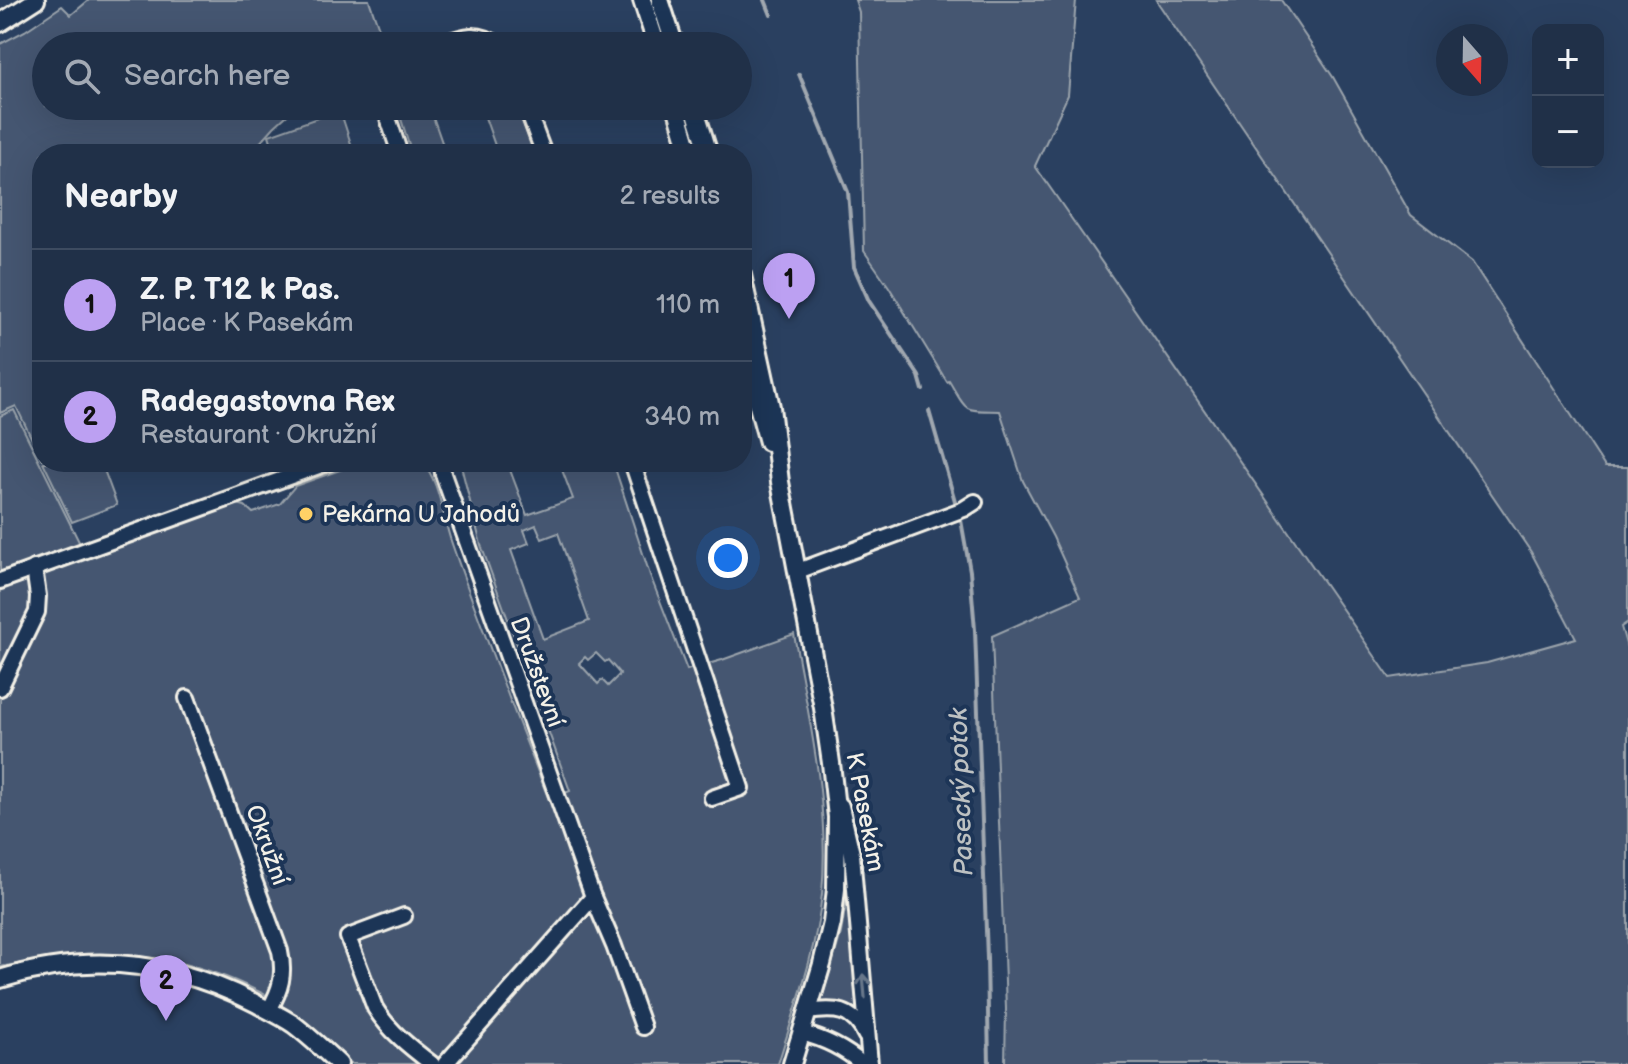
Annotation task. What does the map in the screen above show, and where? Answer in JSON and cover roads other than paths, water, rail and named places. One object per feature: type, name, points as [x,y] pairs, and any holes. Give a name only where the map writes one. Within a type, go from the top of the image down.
[{"type":"street","points":[[0,23],[36,0]]},
{"type":"street","points":[[642,0],[652,32]]},
{"type":"street","points":[[660,0],[670,32]]},
{"type":"street","points":[[389,120],[397,144]]},
{"type":"street","points":[[531,120],[540,144]]},
{"type":"street","points":[[680,120],[687,144]]},
{"type":"street","points":[[698,120],[706,144]]},
{"type":"street","name":"K Pasekám","points":[[752,321],[771,407],[780,482]]},
{"type":"street","name":"K Pasekám","points":[[752,383],[780,482],[831,763],[852,854],[870,1064]]},
{"type":"street","points":[[0,581],[302,472]]},
{"type":"street","name":"Družstevní","points":[[443,472],[593,897],[643,1027]]},
{"type":"street","points":[[635,472],[741,788],[712,798]]},
{"type":"street","points":[[798,571],[964,509],[975,502]]},
{"type":"street","points":[[0,688],[37,612],[34,568]]},
{"type":"street","name":"Okružní","points":[[187,698],[280,951],[283,972],[277,997],[269,1010]]},
{"type":"street","points":[[792,1064],[832,923],[837,817],[831,763]]},
{"type":"street","points":[[445,1064],[593,897]]},
{"type":"street","points":[[404,916],[348,937],[381,1018],[406,1044],[432,1064]]},
{"type":"street","points":[[0,979],[52,967],[91,963],[153,967],[235,993],[269,1010],[292,1023],[339,1064]]},
{"type":"street","points":[[807,1012],[831,1009],[846,1013],[859,1022],[868,1040]]},
{"type":"street","points":[[801,1033],[827,1040],[862,1064]]},
{"type":"waterway","name":"Pasecký potok","points":[[765,0],[771,15]]},
{"type":"waterway","name":"Pasecký potok","points":[[799,74],[848,192],[854,267],[869,301],[919,376],[923,390]]},
{"type":"waterway","name":"Pasecký potok","points":[[929,411],[957,508]]},
{"type":"waterway","name":"Pasecký potok","points":[[961,520],[970,571],[975,630],[989,1064]]},
{"type":"place","name":"Z. P. T12 k Pas.","points":[[789,319]]},
{"type":"place","name":"Pekárna U Jahodů","points":[[306,514]]},
{"type":"place","name":"Radegastovna Rex","points":[[166,1021]]}]
